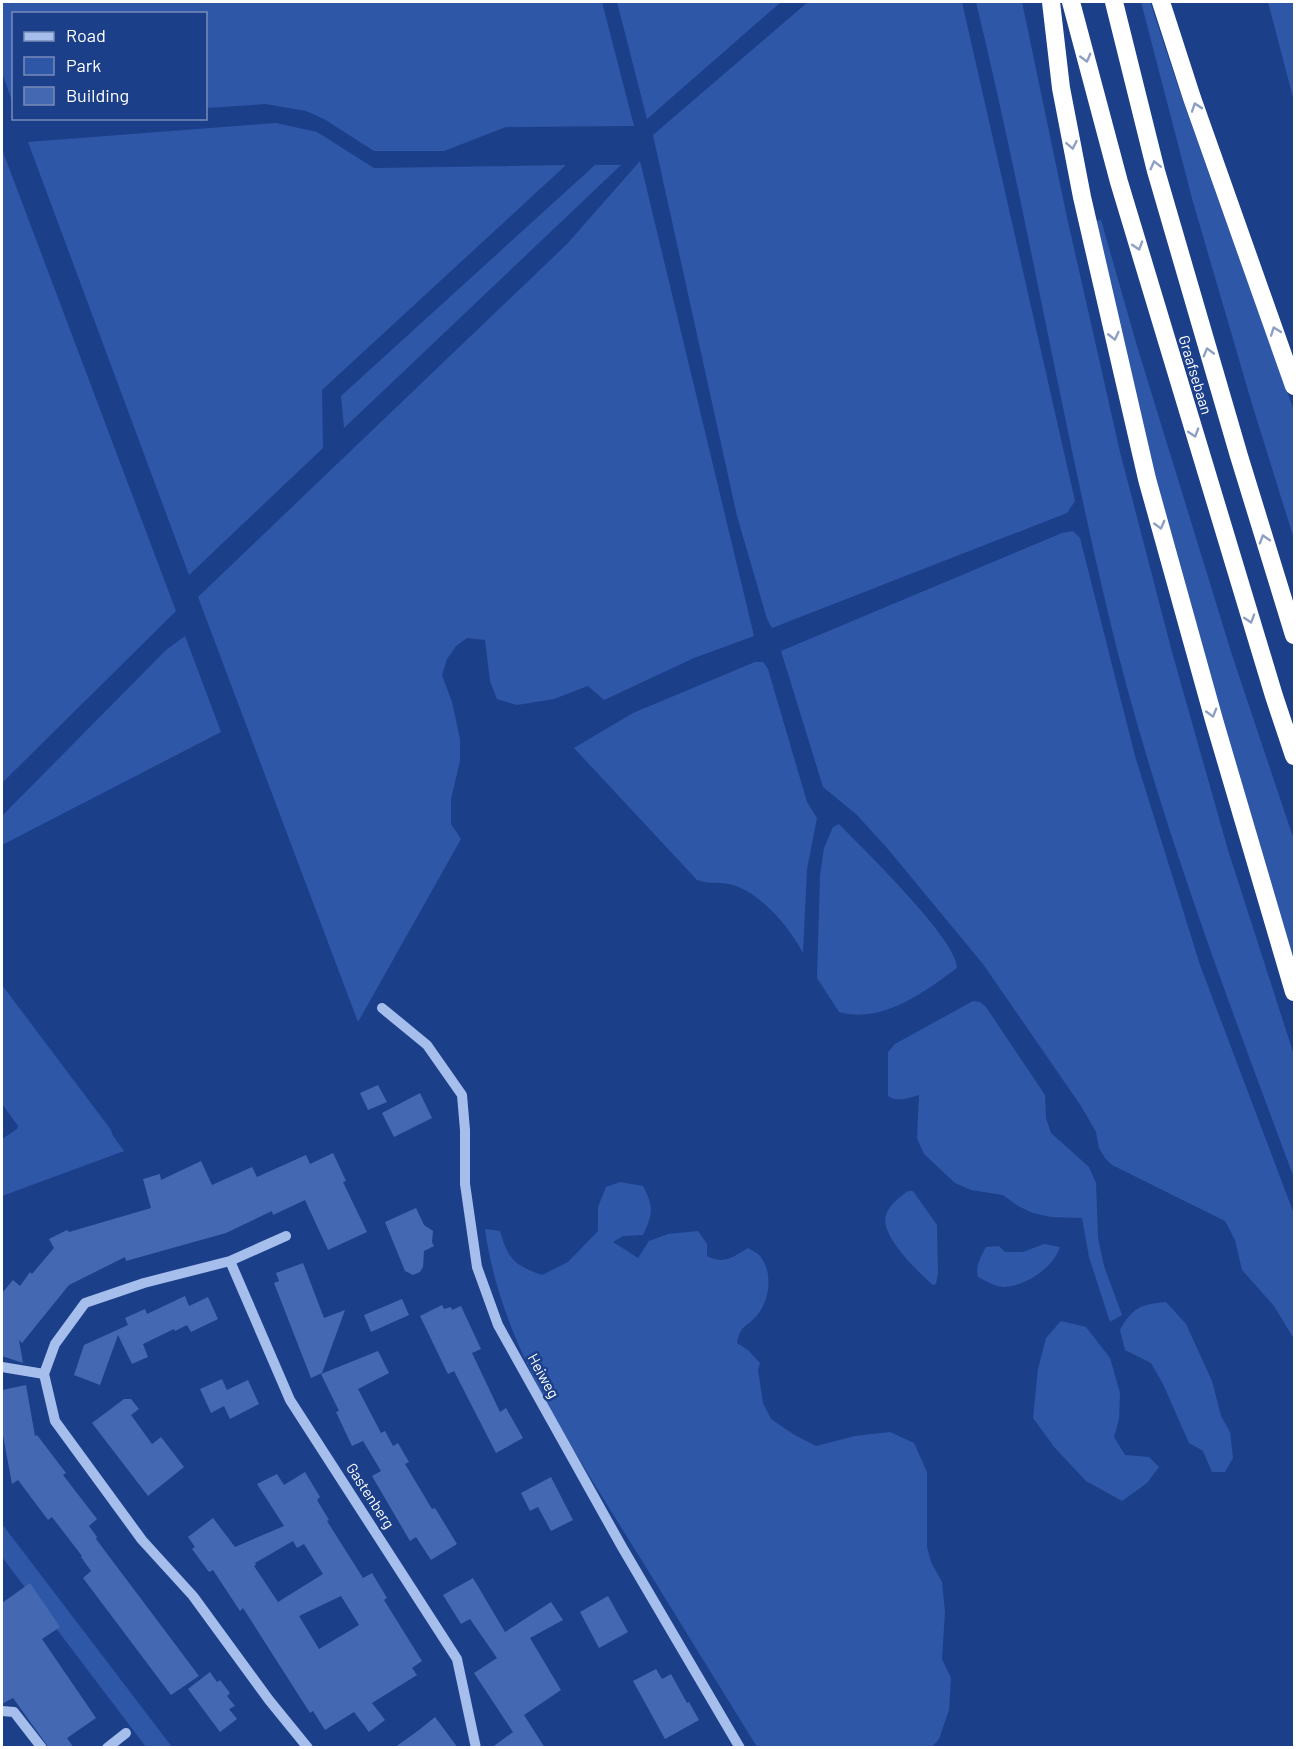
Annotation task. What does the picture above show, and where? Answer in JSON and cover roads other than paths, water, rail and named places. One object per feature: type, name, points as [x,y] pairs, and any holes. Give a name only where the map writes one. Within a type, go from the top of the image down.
[{"type":"highway","points":[[1051,2],[1061,88],[1082,197],[1147,479],[1214,720],[1294,992]]},
{"type":"highway","name":"Graafsebaan","points":[[1071,2],[1119,182],[1270,685],[1294,756]]},
{"type":"highway","name":"Graafsebaan","points":[[1114,2],[1156,171],[1294,635]]},
{"type":"highway","points":[[1161,2],[1192,98],[1294,386]]},
{"type":"street","name":"Heiweg","points":[[382,1008],[427,1045],[462,1095],[465,1130],[465,1184],[477,1267],[498,1324],[622,1547],[740,1748]]},
{"type":"street","points":[[286,1236],[230,1261],[144,1283],[85,1303],[55,1344],[44,1374],[55,1421],[142,1540],[193,1596],[269,1700],[308,1748]]},
{"type":"street","name":"Gastenberg","points":[[230,1261],[290,1400],[457,1659],[476,1748]]},
{"type":"street","points":[[2,1367],[44,1374]]},
{"type":"street","points":[[2,1711],[14,1712],[42,1748]]},
{"type":"street","points":[[107,1748],[126,1733]]}]
